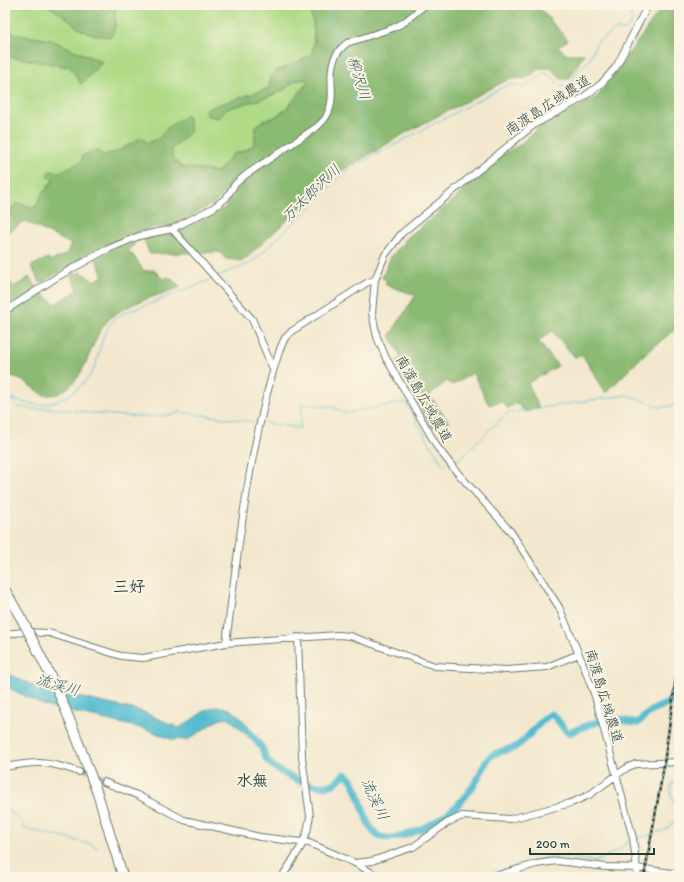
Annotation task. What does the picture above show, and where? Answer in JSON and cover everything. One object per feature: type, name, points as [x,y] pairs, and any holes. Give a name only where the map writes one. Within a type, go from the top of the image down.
[{"type":"highway","points":[[5,590],[26,627],[57,689],[98,795],[123,877]]},
{"type":"street","points":[[5,311],[57,277],[106,250],[139,236],[172,229],[218,204],[226,198],[238,180],[317,127],[323,121],[330,108],[333,60],[341,47],[347,43],[393,28],[403,23],[425,5]]},
{"type":"street","name":"南渡島広域農道","points":[[638,877],[633,840],[595,696],[559,607],[521,545],[496,514],[446,460],[386,358],[373,325],[372,301],[375,280],[385,255],[402,233],[535,124],[581,99],[601,84],[616,67],[648,5]]},
{"type":"street","points":[[172,229],[252,318],[273,369]]},
{"type":"street","points":[[226,643],[246,492],[256,440],[273,369],[280,349],[289,334],[368,282],[375,280]]},
{"type":"street","points":[[5,634],[24,632],[49,633],[121,656],[143,658],[226,643],[350,636],[436,666],[447,667],[506,670],[547,667],[579,654]]},
{"type":"street","points":[[282,877],[304,842],[310,816],[303,767],[298,638]]},
{"type":"street","points":[[5,767],[43,762],[55,764],[79,772]]},
{"type":"street","points":[[356,862],[372,861],[414,847],[446,823],[462,816],[510,820],[571,803],[589,795],[615,775],[636,764],[679,762]]},
{"type":"street","points":[[104,782],[137,795],[184,820],[260,837],[309,843],[356,862],[379,877]]},
{"type":"street","points":[[492,877],[536,864],[557,861],[606,867],[637,868],[679,874]]},
{"type":"green space","points":[[5,5],[291,5],[295,10],[309,10],[313,17],[314,48],[311,55],[308,82],[285,110],[273,118],[264,119],[254,145],[246,150],[233,154],[218,172],[182,167],[141,138],[117,152],[68,168],[51,182],[35,208],[16,203],[5,216]]},
{"type":"green space","points":[[47,5],[115,5],[115,27],[111,37],[95,35],[79,29],[63,15]]},
{"type":"green space","points":[[291,5],[537,5],[568,40],[558,46],[566,54],[584,54],[569,79],[561,79],[551,68],[541,68],[527,78],[509,79],[407,132],[338,173],[243,261],[226,259],[219,252],[150,254],[143,238],[168,234],[196,223],[225,208],[241,185],[234,180],[217,201],[175,225],[151,228],[104,246],[40,283],[31,266],[48,258],[51,261],[66,254],[71,244],[24,221],[5,235],[5,216],[16,203],[35,208],[42,194],[54,180],[47,176],[49,171],[60,172],[82,161],[82,156],[97,150],[104,155],[118,151],[141,138],[148,143],[159,138],[167,128],[187,115],[191,131],[172,149],[173,159],[182,167],[218,172],[233,154],[246,150],[254,145],[256,126],[263,121],[275,117],[285,110],[308,82],[306,79],[295,81],[284,90],[268,97],[226,109],[219,118],[209,116],[205,113],[206,109],[269,88],[271,77],[275,71],[311,55],[313,50],[314,26],[309,10],[295,10]]},
{"type":"green space","points":[[664,5],[679,5],[679,327],[649,350],[606,393],[583,356],[575,357],[552,331],[538,341],[558,366],[528,383],[539,408],[525,412],[517,403],[507,408],[501,401],[489,405],[473,373],[452,385],[447,381],[429,395],[450,424],[443,431],[437,424],[432,428],[396,362],[401,357],[390,335],[416,295],[386,285],[386,279],[382,278],[391,257],[408,237],[452,202],[487,165],[500,155],[520,145],[543,123],[581,106],[598,96]]},
{"type":"green space","points":[[5,28],[15,34],[51,40],[102,62],[81,84],[70,67],[5,56]]},
{"type":"green space","points":[[133,242],[135,244],[128,251],[133,255],[144,271],[154,270],[163,279],[169,277],[181,287],[140,301],[119,311],[111,317],[99,332],[87,361],[77,378],[70,386],[59,393],[53,395],[43,395],[25,382],[5,373],[5,279],[7,279],[14,287],[29,277],[41,292],[55,304],[78,290],[71,276],[81,272],[94,281],[103,276],[96,259],[120,246]]},
{"type":"water","points":[[5,670],[10,675],[41,689],[141,711],[179,728],[205,711],[214,707],[230,709],[242,719],[257,740],[252,740],[228,717],[218,720],[187,740],[171,739],[133,726],[45,706],[5,686]]},
{"type":"waterway","name":"柳沢川","points":[[332,5],[330,27],[338,47]]},
{"type":"waterway","name":"万太郎沢川","points":[[218,276],[249,264],[257,258],[342,175],[360,163],[507,85],[522,87],[526,86],[543,74],[550,75],[560,86],[568,87],[574,84],[575,73],[589,60],[597,42],[617,29],[625,30],[631,25],[631,17],[628,11],[623,7],[615,5]]},
{"type":"waterway","name":"柳沢川","points":[[340,52],[350,77],[360,118],[377,154]]},
{"type":"waterway","name":"万太郎沢川","points":[[5,395],[24,403],[40,405],[59,400],[69,395],[85,382],[91,374],[106,331],[113,321],[127,312],[212,279]]},
{"type":"waterway","points":[[454,461],[458,460],[507,413],[627,395],[660,407],[679,405]]},
{"type":"waterway","points":[[10,397],[17,407],[36,409],[49,408],[134,416],[167,415],[180,412],[254,422]]},
{"type":"waterway","points":[[357,411],[405,402],[443,465],[446,464]]},
{"type":"waterway","points":[[265,423],[300,428],[302,404],[332,407],[345,413],[354,412]]},
{"type":"waterway","name":"流渓川","points":[[250,733],[262,748],[266,758],[272,765],[289,776],[309,784],[319,786],[328,786],[335,783],[344,774],[350,778],[355,785],[369,825],[374,832],[381,837],[389,838],[408,834],[428,826],[445,816],[471,789],[490,757],[495,753],[520,744],[541,721],[551,714],[569,733],[591,724],[608,720],[620,719],[632,723],[638,723],[656,708],[679,700]]},
{"type":"waterway","points":[[636,839],[665,830],[678,819],[677,807],[671,796],[671,783],[679,782]]},
{"type":"waterway","points":[[5,807],[24,824],[22,828],[91,844],[98,848]]},
{"type":"waterway","points":[[536,860],[562,856],[595,862],[621,849],[631,840]]},
{"type":"waterway","points":[[478,877],[533,861]]},
{"type":"tunnel","points":[[79,772],[104,782]]},
{"type":"railway","points":[[644,877],[663,771],[679,655]]},
{"type":"district","name":"三好","points":[[129,586]]},
{"type":"district","name":"水無","points":[[252,780]]}]
